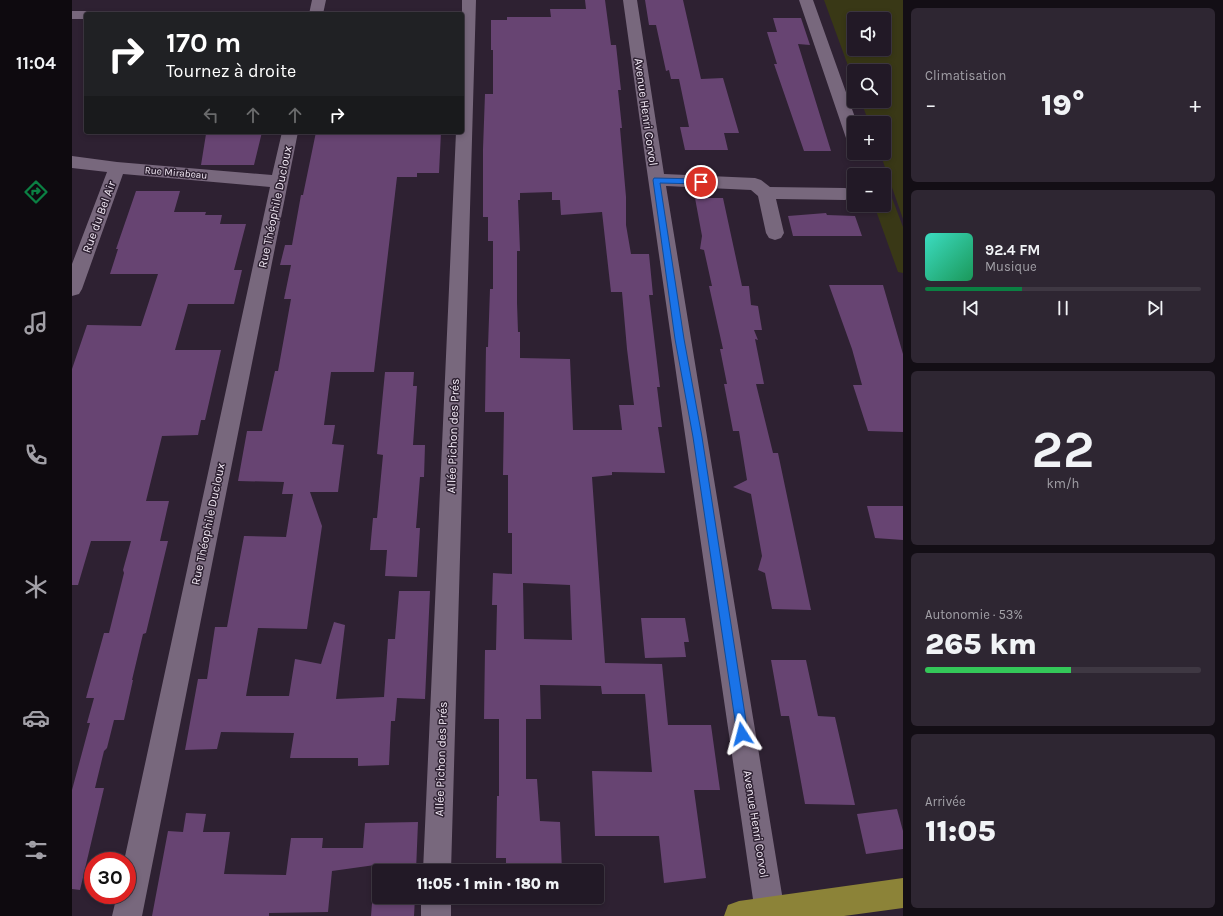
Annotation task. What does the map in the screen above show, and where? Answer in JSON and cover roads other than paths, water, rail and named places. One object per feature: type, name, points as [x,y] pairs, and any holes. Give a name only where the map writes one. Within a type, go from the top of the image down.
[{"type":"main road","points":[[739,916],[770,913],[903,892]]},
{"type":"street","points":[[316,12],[319,0]]},
{"type":"street","name":"Allée Pichon des Prés","points":[[437,864],[469,0]]},
{"type":"street","name":"Avenue Henri Corvol","points":[[630,0],[680,339],[697,437],[770,913]]},
{"type":"street","points":[[806,0],[847,118]]},
{"type":"street","points":[[72,15],[84,15]]},
{"type":"street","name":"Rue Théophile Ducloux","points":[[127,916],[290,134]]},
{"type":"street","name":"Rue Mirabeau","points":[[72,162],[117,168],[280,182]]},
{"type":"street","name":"Rue du Bel Air","points":[[72,289],[117,168]]},
{"type":"street","points":[[656,180],[755,184],[766,193],[775,233]]},
{"type":"street","points":[[766,193],[845,194]]},
{"type":"street","points":[[436,904],[436,916]]}]
